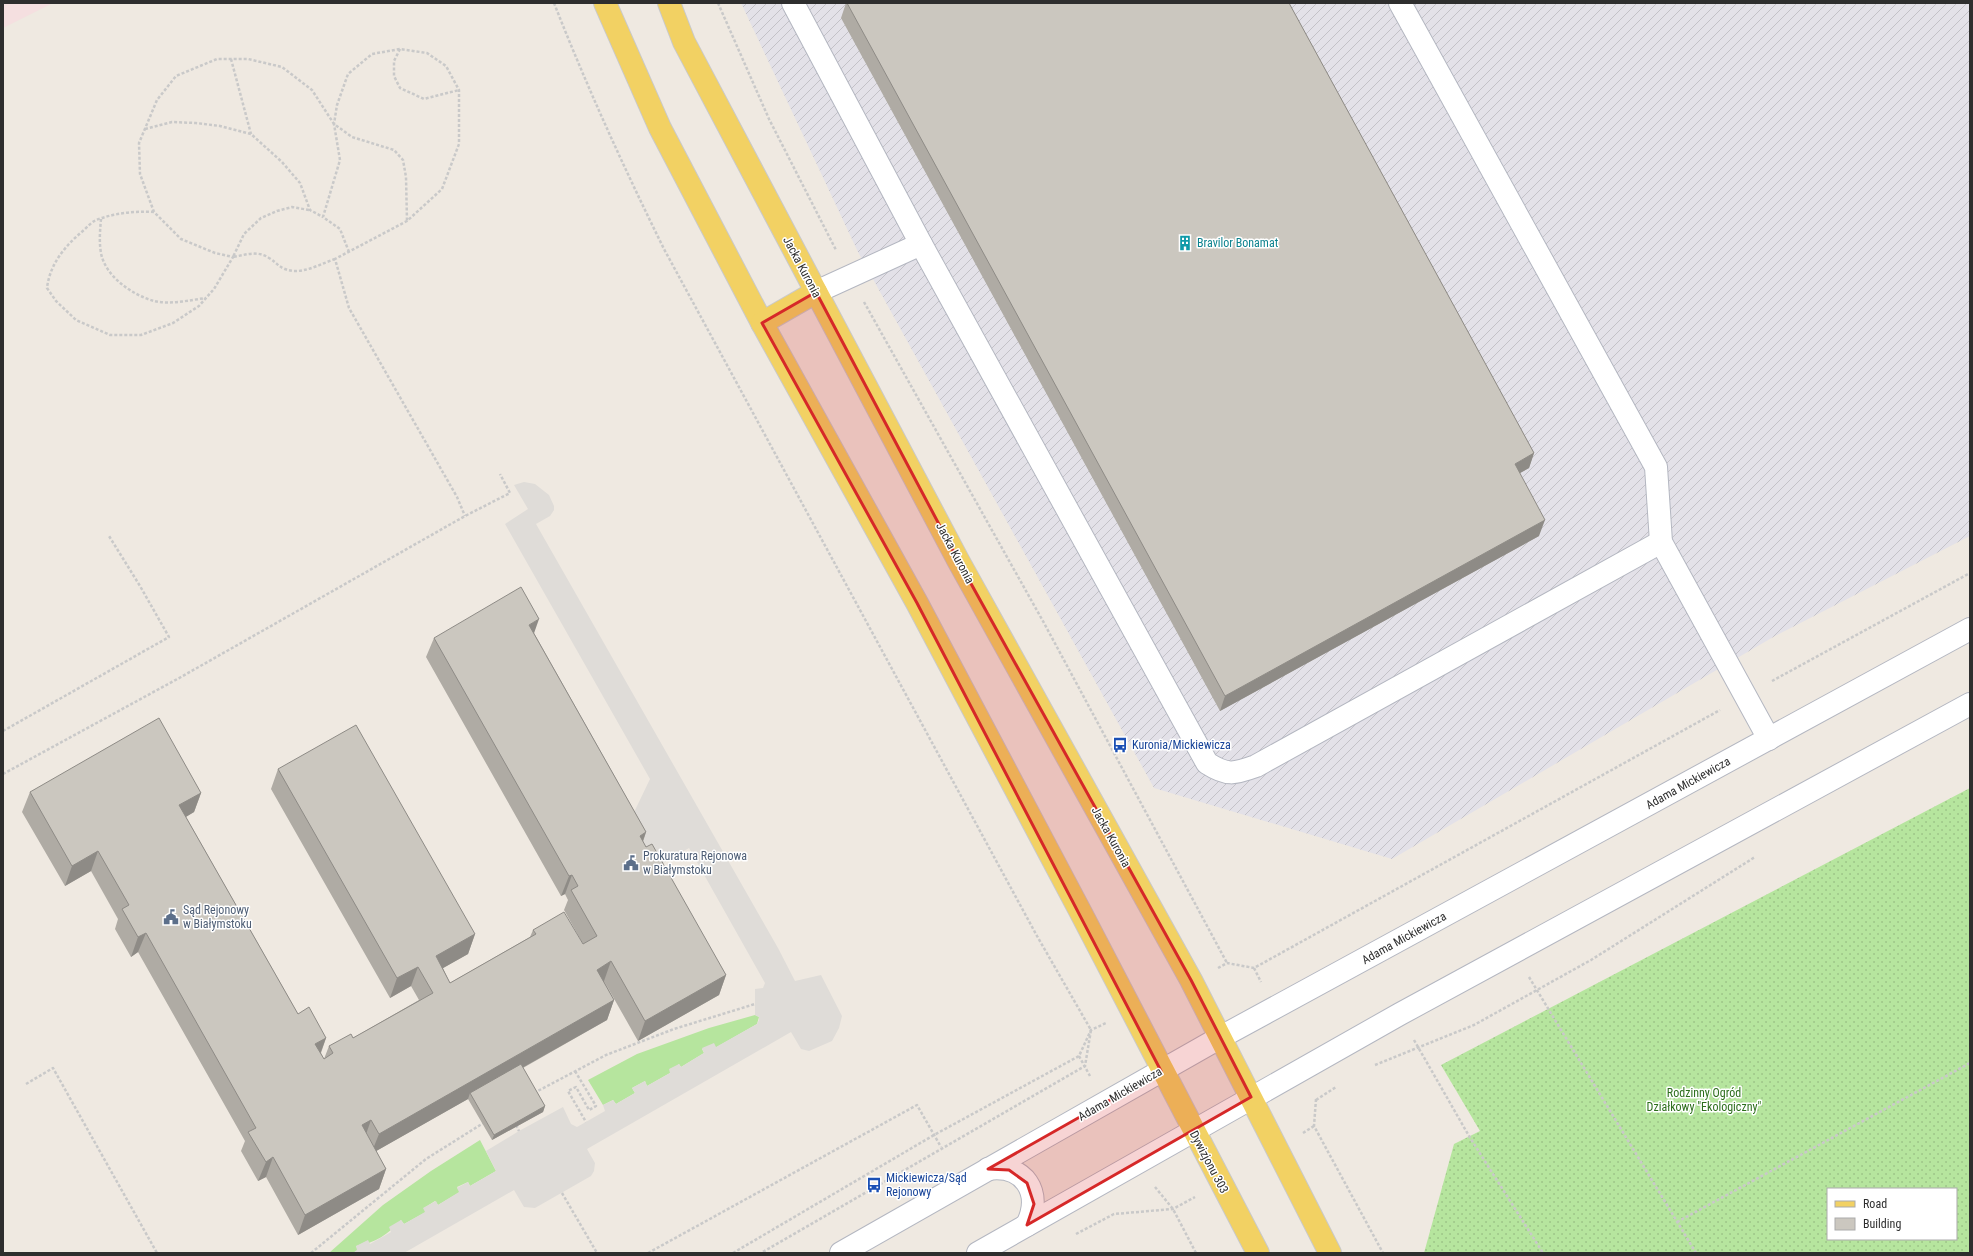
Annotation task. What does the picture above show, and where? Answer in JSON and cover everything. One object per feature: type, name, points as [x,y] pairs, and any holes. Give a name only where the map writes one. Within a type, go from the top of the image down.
[{"type":"main road","points":[[605,3],[660,128],[762,323],[917,603],[1162,1070]]},
{"type":"main road","name":"Jacka Kuronia","points":[[669,3],[684,42],[959,562],[1191,980],[1251,1097]]},
{"type":"main road","points":[[762,323],[816,292]]},
{"type":"main road","name":"Dywizjonu 303","points":[[1162,1070],[1258,1253]]},
{"type":"main road","points":[[1251,1097],[1330,1253]]},
{"type":"street","points":[[793,3],[921,244],[1207,763],[1220,772],[1238,772],[1256,766],[1661,542]]},
{"type":"street","points":[[1400,3],[1656,467],[1661,542],[1769,739]]},
{"type":"street","points":[[816,292],[921,244]]},
{"type":"street","name":"Adama Mickiewicza","points":[[841,1253],[1221,1037],[1970,629]]},
{"type":"street","points":[[978,1253],[1251,1097],[1400,1014],[1970,704]]},
{"type":"street","points":[[988,1169],[998,1168],[1009,1170],[1019,1175],[1027,1183],[1032,1193],[1034,1204],[1032,1216],[1027,1225]]},
{"type":"path","points":[[554,3],[573,51],[629,177],[664,249],[1037,936],[1090,1030],[1085,1066],[941,1147],[761,1253]]},
{"type":"path","points":[[718,3],[769,119],[850,277],[1044,623],[1227,963]]},
{"type":"path","points":[[400,49],[394,61],[394,76],[400,88],[424,99],[459,90]]},
{"type":"path","points":[[323,217],[340,160],[334,124],[337,105],[348,74],[372,54],[400,49],[427,53],[446,66],[459,90],[459,144],[442,189],[407,221],[335,259],[310,268],[294,271],[278,267],[269,258],[256,253],[233,257],[215,253],[181,239],[154,212],[140,174],[139,143],[157,100],[176,76],[217,60],[248,59],[282,67],[312,90],[334,124],[352,137],[394,150],[403,160],[406,176],[407,221]]},
{"type":"path","points":[[231,59],[251,134]]},
{"type":"path","points":[[145,129],[172,122],[196,123],[220,126],[251,134],[282,162],[300,183],[310,210]]},
{"type":"path","points":[[154,212],[136,211],[112,215],[94,221],[74,238],[59,255],[48,278],[47,288],[56,301],[76,320],[110,336],[141,335],[173,322],[199,306],[207,298],[233,257],[244,234],[261,218],[277,210],[292,207],[310,210],[323,217],[340,229],[349,252]]},
{"type":"path","points":[[101,219],[101,254],[110,274],[128,289],[154,301],[180,302],[207,298]]},
{"type":"path","points":[[335,259],[349,308],[458,497],[465,516]]},
{"type":"path","points":[[3,774],[181,677],[465,516],[510,493],[500,474]]},
{"type":"path","points":[[3,731],[168,638],[140,586],[109,536]]},
{"type":"path","points":[[1191,980],[1227,963],[1254,968],[1970,573]]},
{"type":"path","points":[[1368,1067],[1474,1025],[1591,960],[1758,855]]},
{"type":"path","points":[[1514,952],[1696,1253]]},
{"type":"path","points":[[527,1097],[606,1055],[660,1034],[755,1004]]},
{"type":"path","points":[[733,1253],[934,1135],[1079,1056],[1090,1030],[1131,1011]]},
{"type":"path","points":[[1400,1014],[1469,1136],[1543,1253]]},
{"type":"path","points":[[1677,1222],[1970,1063]]},
{"type":"path","points":[[26,1084],[53,1068],[158,1253]]},
{"type":"path","points":[[574,1071],[596,1106],[589,1110],[576,1087],[568,1091],[586,1122]]},
{"type":"path","points":[[1316,1100],[1342,1083]]},
{"type":"path","points":[[648,1253],[917,1105],[941,1147]]},
{"type":"path","points":[[513,1119],[519,1131]]},
{"type":"path","points":[[311,1253],[426,1159],[487,1121]]},
{"type":"path","points":[[1314,1126],[1383,1253]]},
{"type":"path","points":[[562,1193],[597,1253]]},
{"type":"path","points":[[1074,1235],[1114,1214],[1172,1209],[1196,1253]]},
{"type":"highlighted area","points":[[816,292],[959,562],[1191,980],[1251,1097],[1027,1225],[1034,1204],[1027,1183],[1009,1170],[988,1169],[1161,1071],[917,603],[762,323]]},
{"type":"shaded area","points":[[3,3],[53,3],[3,28]]},
{"type":"shaded area","points":[[741,3],[1970,3],[1970,536],[1775,636],[1392,859],[1154,788],[858,252]]},
{"type":"shaded area","points":[[524,482],[535,484],[549,495],[554,506],[554,510],[550,516],[536,524],[778,948],[795,981],[821,975],[842,1016],[839,1028],[832,1041],[809,1051],[801,1049],[791,1032],[587,1149],[595,1163],[594,1171],[591,1176],[535,1208],[524,1207],[514,1190],[404,1253],[353,1253],[357,1250],[356,1246],[368,1240],[370,1244],[391,1232],[389,1227],[401,1220],[404,1224],[425,1212],[423,1208],[436,1201],[438,1205],[459,1192],[457,1188],[468,1182],[470,1186],[496,1171],[486,1151],[519,1131],[563,1107],[571,1124],[577,1127],[605,1111],[603,1105],[613,1100],[616,1104],[635,1093],[632,1088],[645,1081],[647,1086],[670,1073],[669,1069],[679,1064],[681,1067],[704,1053],[702,1048],[714,1043],[716,1047],[757,1024],[759,1020],[759,1017],[755,1015],[755,989],[763,988],[765,983],[689,848],[653,869],[626,829],[650,779],[505,524],[528,509],[514,485]]},
{"type":"green space","name":"Rodzinny Ogród Działkowy \"Ekologiczny\"","points":[[1970,788],[1970,1253],[1424,1253],[1454,1144],[1480,1131],[1441,1065]]},
{"type":"green space","points":[[755,1015],[759,1017],[757,1024],[715,1048],[702,1049],[704,1053],[681,1067],[679,1064],[670,1073],[647,1086],[645,1081],[632,1088],[635,1093],[616,1104],[613,1100],[603,1105],[588,1080],[637,1054],[709,1028]]},
{"type":"green space","points":[[480,1140],[496,1171],[470,1186],[468,1182],[457,1187],[460,1192],[438,1205],[435,1201],[424,1208],[426,1212],[404,1224],[401,1220],[392,1230],[381,1237],[369,1243],[356,1246],[358,1250],[353,1253],[329,1253],[383,1205],[431,1171]]},
{"type":"building","name":"Bravilor Bonamat","points":[[847,3],[1289,3],[1534,453],[1515,464],[1545,520],[1225,696]]},
{"type":"building","name":"Sąd Rejonowy w Białymstoku","points":[[521,587],[539,619],[529,625],[646,832],[640,836],[646,847],[652,844],[726,975],[645,1021],[611,961],[597,970],[614,1000],[379,1134],[371,1120],[362,1125],[386,1169],[305,1215],[273,1157],[266,1162],[248,1132],[256,1128],[146,933],[138,937],[122,909],[129,905],[98,851],[72,866],[30,792],[159,718],[201,793],[179,805],[298,1014],[309,1007],[326,1038],[315,1044],[324,1059],[333,1053],[329,1046],[351,1034],[353,1038],[433,993],[418,967],[397,978],[278,769],[356,725],[475,934],[436,956],[450,983],[536,934],[533,930],[564,912],[583,944],[597,936],[571,890],[578,886],[572,875],[569,876],[434,638]]},
{"type":"building","points":[[521,1064],[545,1106],[494,1135],[470,1093]]},
{"type":"place","name":"Bravilor Bonamat","points":[[1185,243]]},
{"type":"place","name":"Kuronia/Mickiewicza","points":[[1120,745]]},
{"type":"place","name":"Prokuratura Rejonowa w Białymstoku","points":[[631,863]]},
{"type":"place","name":"Sąd Rejonowy w Białymstoku","points":[[171,917]]},
{"type":"place","name":"Mickiewicza/Sąd Rejonowy","points":[[874,1185]]}]
